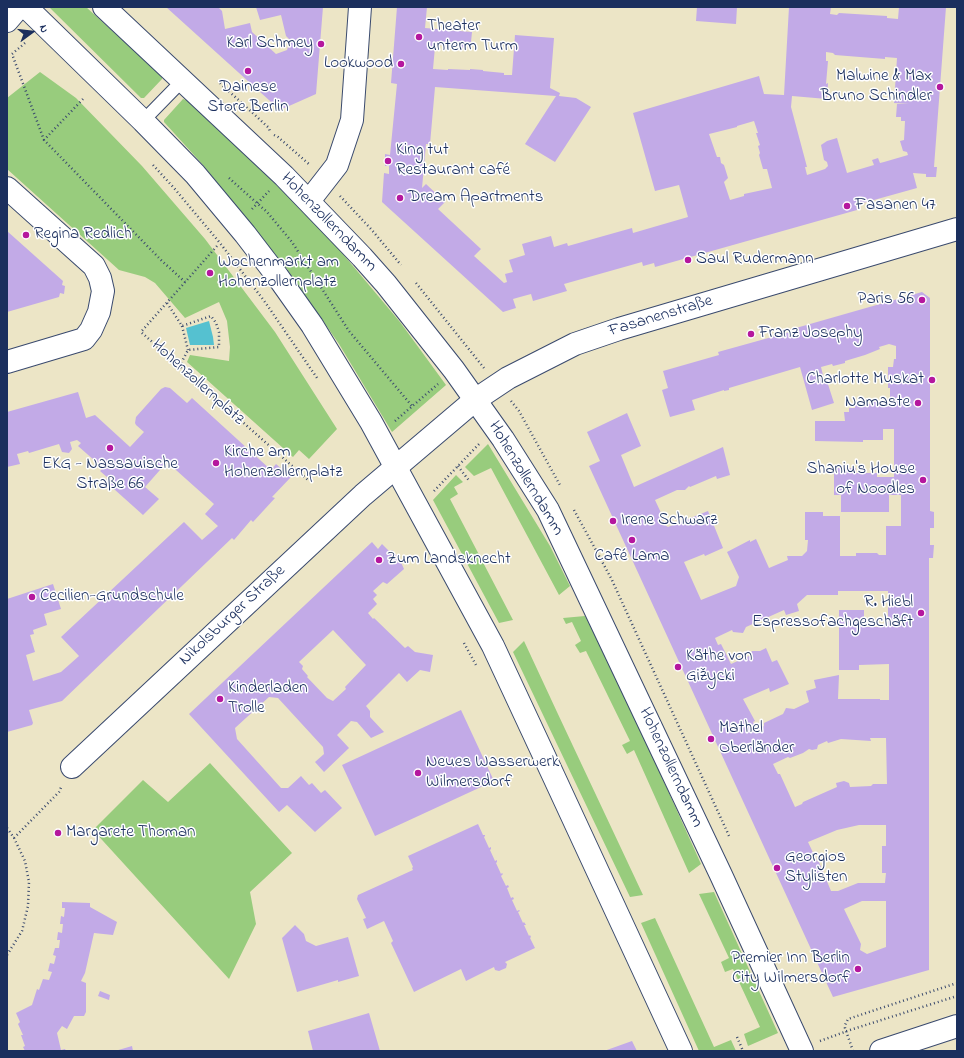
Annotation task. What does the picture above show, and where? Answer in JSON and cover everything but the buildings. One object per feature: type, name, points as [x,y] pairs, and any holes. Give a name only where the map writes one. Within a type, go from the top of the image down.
[{"type":"main road","points":[[7,21],[20,7]]},
{"type":"main road","points":[[26,7],[195,174],[238,224],[278,277],[316,332],[371,422],[493,646],[681,1051]]},
{"type":"main road","name":"Hohenzollerndamm","points":[[104,7],[183,80],[309,201],[386,284],[454,370],[503,439],[548,510],[721,875],[802,1051]]},
{"type":"main road","points":[[309,201],[337,165],[352,120],[360,7]]},
{"type":"main road","points":[[7,188],[94,266],[100,278],[103,291],[99,312],[91,330],[84,339],[7,362]]},
{"type":"main road","name":"Fasanenstraße","points":[[395,466],[475,400],[516,373],[575,344],[619,329],[957,229]]},
{"type":"main road","name":"Nikolsburger Straße","points":[[72,767],[395,466]]},
{"type":"main road","points":[[881,1051],[957,1026]]},
{"type":"lane","points":[[143,121],[183,80]]},
{"type":"path","points":[[25,43],[12,54],[44,140],[161,260],[185,282]]},
{"type":"path","points":[[218,81],[269,128],[271,134],[278,137],[315,170]]},
{"type":"path","points":[[44,140],[83,98]]},
{"type":"path","points":[[153,165],[220,243],[265,302],[320,384]]},
{"type":"path","points":[[225,174],[267,212],[292,242],[349,331],[412,406]]},
{"type":"path","points":[[249,212],[272,189]]},
{"type":"path","points":[[179,367],[188,350],[182,326],[167,303],[217,246]]},
{"type":"path","name":"Hohenzollernplatz","points":[[167,303],[141,332],[308,480]]},
{"type":"path","points":[[182,326],[211,316],[216,323],[219,332],[219,347],[188,350]]},
{"type":"path","points":[[395,421],[443,380]]},
{"type":"path","points":[[519,411],[564,492]]},
{"type":"path","points":[[430,494],[483,440]]},
{"type":"path","points":[[458,466],[470,482]]},
{"type":"path","points":[[571,505],[611,578],[732,843]]},
{"type":"path","points":[[14,838],[58,792]]},
{"type":"path","points":[[7,828],[14,838],[25,861],[29,882],[28,906],[22,931],[7,955]]},
{"type":"path","points":[[852,1051],[845,1028],[848,1019],[957,983]]},
{"type":"path","points":[[850,1030],[957,996]]},
{"type":"path","points":[[737,1037],[743,1051]]},
{"type":"green space","points":[[49,7],[86,7],[162,76],[162,79],[144,98],[141,98]]},
{"type":"green space","points":[[40,72],[76,98],[142,166],[205,239],[275,332],[337,429],[309,459],[299,450],[293,457],[187,362],[190,355],[229,361],[230,347],[227,321],[219,302],[185,318],[155,283],[145,277],[119,270],[7,169],[7,98]]},
{"type":"green space","points":[[183,99],[189,101],[230,139],[332,241],[400,322],[446,385],[392,432],[339,344],[287,269],[203,165],[164,122],[164,120]]},
{"type":"green space","points":[[488,444],[550,546],[570,586],[559,595],[491,468],[474,476],[465,467]]},
{"type":"green space","points":[[456,475],[463,482],[454,487],[458,494],[450,499],[513,620],[499,623],[433,500]]},
{"type":"green space","points":[[585,616],[615,673],[701,864],[689,873],[634,750],[627,754],[622,745],[630,741],[586,651],[580,653],[575,645],[581,641],[572,622],[566,624],[563,618]]},
{"type":"green space","points":[[524,641],[643,895],[630,897],[513,652]]},
{"type":"green space","points":[[210,763],[292,853],[250,892],[256,924],[229,979],[93,830],[143,780],[168,802]]},
{"type":"green space","points":[[714,892],[778,1033],[748,1046],[744,1034],[760,1027],[733,969],[725,972],[721,962],[729,958],[699,894]]},
{"type":"green space","points":[[655,918],[714,1047],[731,1040],[736,1051],[699,1051],[641,923]]},
{"type":"water","points":[[209,321],[214,345],[190,345],[186,328]]},
{"type":"place","name":"Theater unterm Turm","points":[[419,37]]},
{"type":"place","name":"Karl Schmey","points":[[321,44]]},
{"type":"place","name":"Lookwood","points":[[401,64]]},
{"type":"place","name":"Dainese Store Berlin","points":[[248,71]]},
{"type":"place","name":"Malwine & Max Bruno Schindler","points":[[940,87]]},
{"type":"place","name":"King tut Restaurant café","points":[[388,161]]},
{"type":"place","name":"Dream Apartments","points":[[400,198]]},
{"type":"place","name":"Fasanen 47","points":[[847,206]]},
{"type":"place","name":"Regina Redlich","points":[[26,235]]},
{"type":"place","name":"Saul Rudermann","points":[[688,260]]},
{"type":"place","name":"Wochenmarkt am Hohenzollernplatz","points":[[210,273]]},
{"type":"place","name":"Paris 56","points":[[922,300]]},
{"type":"place","name":"Franz Josephy","points":[[751,334]]},
{"type":"place","name":"Charlotte Muskat","points":[[932,380]]},
{"type":"place","name":"Namaste","points":[[918,403]]},
{"type":"place","name":"EKG - Nassauische Straße 66","points":[[110,448]]},
{"type":"place","name":"Kirche am Hohenzollernplatz","points":[[216,463]]},
{"type":"place","name":"Shaniu's House of Noodles","points":[[923,480]]},
{"type":"place","name":"Irene Schwarz","points":[[613,521]]},
{"type":"place","name":"Café Lama","points":[[632,540]]},
{"type":"place","name":"Zum Landsknecht","points":[[379,560]]},
{"type":"place","name":"Cecilien-Grundschule","points":[[32,597]]},
{"type":"place","name":"R. Hiebl Espressofachgeschäft","points":[[921,613]]},
{"type":"place","name":"Käthe von Gižycki","points":[[678,667]]},
{"type":"place","name":"Kinderladen Trolle","points":[[220,699]]},
{"type":"place","name":"Mathel Oberländer","points":[[711,739]]},
{"type":"place","name":"Neues Wasserwerk Wilmersdorf","points":[[418,773]]},
{"type":"place","name":"Margarete Thoman","points":[[58,833]]},
{"type":"place","name":"Georgios Stylisten","points":[[777,868]]},
{"type":"place","name":"Premier Inn Berlin City Wilmersdorf","points":[[858,969]]}]
